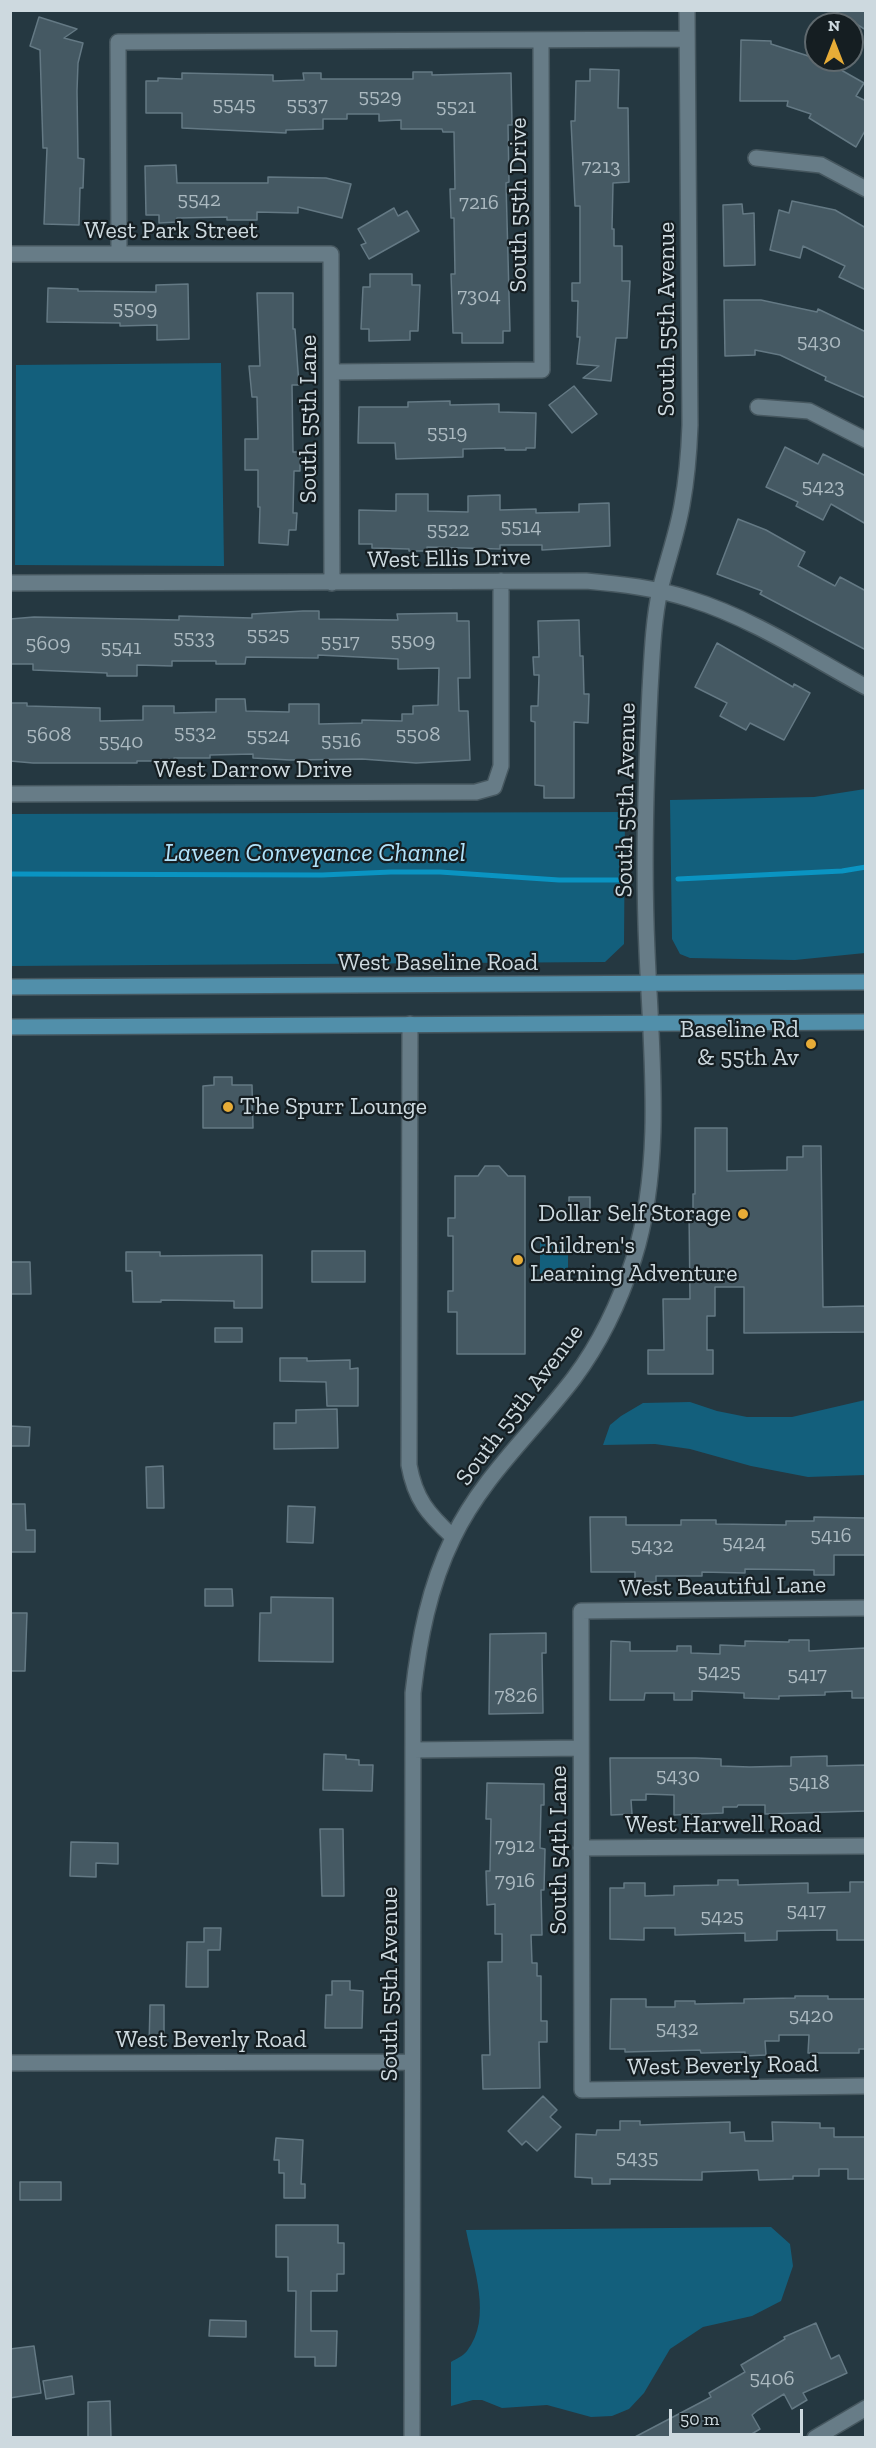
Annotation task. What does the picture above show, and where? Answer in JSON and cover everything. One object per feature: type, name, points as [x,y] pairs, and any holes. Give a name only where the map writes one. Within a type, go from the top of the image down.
[{"type":"main road","name":"West Baseline Road","points":[[10,987],[866,982]]},
{"type":"main road","points":[[10,1027],[866,1022]]},
{"type":"street","name":"South 55th Avenue","points":[[412,2438],[413,1694],[421,1635],[438,1574],[453,1537],[489,1480],[575,1377],[598,1342],[616,1308],[634,1256],[646,1210],[652,1136],[646,895],[650,689],[656,612],[681,508],[688,468],[690,425],[687,10]]},
{"type":"street","points":[[119,253],[118,42],[687,39]]},
{"type":"street","name":"South 55th Drive","points":[[332,372],[542,370],[541,40]]},
{"type":"street","points":[[756,158],[821,165],[866,189]]},
{"type":"street","name":"West Park Street","points":[[10,254],[331,254]]},
{"type":"street","name":"South 55th Lane","points":[[331,254],[332,583]]},
{"type":"street","points":[[758,407],[809,411],[866,440]]},
{"type":"street","name":"West Darrow Drive","points":[[10,794],[476,792],[494,787],[501,766],[501,581]]},
{"type":"street","name":"West Ellis Drive","points":[[10,583],[586,581],[660,590],[691,599],[741,620],[866,687]]},
{"type":"street","points":[[410,1024],[409,1465],[412,1486],[424,1507],[453,1537]]},
{"type":"street","name":"West Beautiful Lane","points":[[581,1611],[866,1608]]},
{"type":"street","name":"South 54th Lane","points":[[581,1611],[582,2090]]},
{"type":"street","points":[[413,1750],[581,1748]]},
{"type":"street","name":"West Harwell Road","points":[[582,1848],[866,1846]]},
{"type":"street","name":"West Beverly Road","points":[[10,2063],[412,2062]]},
{"type":"street","name":"West Beverly Road","points":[[582,2090],[866,2086]]},
{"type":"street","points":[[816,2438],[866,2408]]},
{"type":"shaded area","points":[[221,363],[224,566],[15,565],[16,365]]},
{"type":"shaded area","points":[[865,789],[865,953],[795,960],[690,958],[680,954],[672,939],[670,800],[814,797]]},
{"type":"shaded area","points":[[625,812],[624,944],[605,962],[11,966],[11,814]]},
{"type":"shaded area","points":[[540,1242],[568,1242],[568,1275],[540,1274]]},
{"type":"shaded area","points":[[865,1400],[865,1475],[808,1477],[751,1466],[690,1449],[655,1444],[603,1445],[610,1425],[643,1403],[690,1402],[717,1411],[747,1417],[792,1417]]},
{"type":"shaded area","points":[[771,2227],[790,2244],[793,2266],[781,2301],[752,2316],[703,2327],[670,2349],[644,2393],[629,2409],[612,2416],[591,2417],[547,2405],[502,2408],[482,2400],[473,2400],[451,2406],[451,2362],[467,2351],[475,2338],[479,2323],[479,2292],[466,2230]]},
{"type":"building","points":[[833,10],[866,10],[866,30],[864,29],[864,12]]},
{"type":"building","points":[[39,17],[77,29],[64,38],[83,43],[78,63],[77,91],[78,158],[84,159],[79,225],[44,224],[47,148],[43,148],[40,50],[30,46]]},
{"type":"building","points":[[741,40],[771,41],[771,44],[804,55],[804,72],[845,72],[864,83],[856,96],[866,101],[866,129],[856,147],[809,118],[811,114],[787,106],[788,101],[740,101]]},
{"type":"building","points":[[590,69],[619,70],[618,108],[628,108],[629,182],[613,183],[612,229],[614,229],[614,246],[622,246],[622,281],[630,281],[627,338],[616,338],[611,381],[583,378],[599,366],[577,364],[580,337],[577,337],[578,301],[572,301],[572,283],[580,283],[580,206],[575,206],[571,121],[575,121],[576,81],[590,81]]},
{"type":"building","points":[[413,72],[432,72],[432,75],[511,73],[512,125],[508,125],[509,182],[506,183],[510,331],[503,331],[503,343],[462,343],[462,333],[453,333],[451,274],[455,274],[454,218],[451,218],[450,189],[455,189],[454,132],[443,132],[442,129],[401,129],[401,120],[379,121],[379,114],[347,114],[347,119],[323,119],[323,129],[286,130],[286,133],[182,128],[182,113],[146,113],[146,81],[158,81],[158,78],[182,79],[182,73],[273,75],[273,81],[304,80],[303,73],[321,73],[321,79],[413,79]]},
{"type":"building","points":[[176,165],[177,183],[268,183],[268,177],[326,178],[351,184],[342,218],[298,207],[298,213],[257,212],[257,220],[227,220],[227,217],[177,218],[177,222],[159,223],[159,215],[146,215],[145,166]]},
{"type":"building","points":[[792,201],[835,210],[866,228],[866,290],[839,277],[845,266],[803,246],[800,258],[770,250],[779,210],[789,213]]},
{"type":"building","points":[[742,204],[743,214],[754,213],[755,265],[724,266],[723,205]]},
{"type":"building","points":[[394,208],[398,216],[407,211],[419,231],[369,259],[361,245],[366,243],[358,229]]},
{"type":"building","points":[[370,274],[412,274],[412,285],[420,285],[418,331],[410,331],[410,340],[369,341],[369,329],[361,329],[363,287],[370,287]]},
{"type":"building","points":[[188,284],[189,339],[157,340],[157,325],[120,326],[120,323],[47,322],[48,288],[78,289],[78,291],[156,292],[156,285]]},
{"type":"building","points":[[257,293],[293,293],[293,329],[295,329],[299,385],[292,385],[293,452],[300,452],[300,471],[294,471],[293,513],[297,513],[296,530],[289,530],[288,545],[259,543],[258,470],[245,470],[245,439],[258,439],[257,397],[252,397],[249,366],[260,366]]},
{"type":"building","points":[[724,300],[761,300],[817,312],[818,309],[866,332],[866,398],[825,380],[826,377],[780,355],[755,350],[755,355],[725,356]]},
{"type":"building","points":[[574,386],[597,414],[572,433],[549,405]]},
{"type":"building","points":[[450,401],[450,405],[499,404],[499,412],[536,413],[535,448],[526,448],[526,450],[463,449],[463,457],[396,459],[395,443],[358,443],[359,407],[408,407],[408,402]]},
{"type":"building","points":[[785,447],[818,464],[823,454],[866,476],[866,524],[831,504],[823,520],[796,506],[798,502],[766,487]]},
{"type":"building","points":[[396,494],[428,494],[428,511],[468,512],[468,496],[500,495],[500,510],[536,509],[536,513],[579,512],[579,504],[609,503],[610,546],[542,550],[542,545],[500,545],[500,549],[427,547],[427,551],[409,551],[409,549],[372,548],[372,544],[359,544],[359,510],[396,511]]},
{"type":"building","points":[[738,519],[766,530],[805,552],[798,566],[835,586],[840,577],[866,591],[866,650],[760,594],[762,591],[717,574]]},
{"type":"building","points":[[319,611],[319,619],[398,620],[397,614],[457,613],[457,621],[469,621],[470,678],[458,678],[459,711],[468,711],[470,760],[416,763],[362,759],[290,760],[253,758],[253,754],[210,755],[210,758],[174,758],[174,761],[137,761],[137,763],[10,761],[10,703],[27,703],[27,706],[100,708],[100,721],[143,720],[143,706],[174,706],[174,713],[216,712],[216,699],[245,699],[246,711],[289,712],[289,704],[319,704],[319,724],[362,723],[362,720],[402,721],[402,714],[413,714],[413,706],[438,705],[439,668],[398,669],[398,659],[318,655],[318,658],[246,657],[245,664],[216,664],[216,661],[172,661],[172,666],[137,665],[137,676],[33,670],[33,664],[10,664],[10,619],[34,617],[179,620],[179,616],[252,618],[252,614]]},
{"type":"building","points":[[579,620],[584,694],[589,694],[588,723],[574,722],[574,798],[544,798],[544,786],[535,785],[535,722],[531,721],[531,706],[538,706],[539,675],[534,675],[533,657],[539,657],[538,621]]},
{"type":"building","points":[[717,643],[793,687],[794,684],[810,693],[784,740],[750,723],[746,730],[720,716],[727,703],[695,687]]},
{"type":"building","name":"The Spurr Lounge","points":[[214,1077],[232,1077],[232,1085],[252,1085],[253,1128],[203,1128],[203,1086],[214,1085]]},
{"type":"building","points":[[695,1128],[727,1128],[727,1171],[787,1170],[787,1157],[803,1157],[803,1146],[821,1146],[823,1307],[866,1306],[866,1332],[744,1333],[744,1287],[715,1287],[715,1316],[707,1316],[707,1350],[713,1350],[713,1374],[648,1374],[648,1350],[664,1350],[663,1299],[690,1299],[689,1210],[693,1209],[693,1194],[695,1194]]},
{"type":"building","points":[[485,1166],[499,1166],[508,1176],[525,1176],[525,1354],[457,1354],[457,1312],[448,1312],[448,1291],[453,1291],[453,1236],[448,1236],[448,1218],[455,1218],[455,1176],[478,1176]]},
{"type":"building","points":[[569,1197],[590,1197],[590,1218],[569,1218]]},
{"type":"building","points":[[312,1251],[365,1251],[365,1282],[312,1282]]},
{"type":"building","points":[[126,1252],[160,1252],[160,1256],[262,1255],[262,1308],[234,1308],[234,1301],[133,1302],[132,1271],[126,1271]]},
{"type":"building","points":[[10,1262],[30,1262],[31,1294],[10,1294]]},
{"type":"building","points":[[215,1328],[242,1328],[242,1342],[215,1342]]},
{"type":"building","points":[[280,1358],[307,1358],[307,1361],[350,1360],[350,1369],[358,1368],[358,1406],[327,1406],[326,1382],[280,1381]]},
{"type":"building","points":[[337,1409],[338,1448],[274,1449],[274,1423],[296,1423],[296,1410]]},
{"type":"building","points":[[10,1426],[30,1427],[29,1446],[10,1446]]},
{"type":"building","points":[[163,1466],[164,1508],[147,1508],[146,1467]]},
{"type":"building","points":[[10,1504],[25,1504],[26,1530],[35,1530],[35,1552],[10,1552]]},
{"type":"building","points":[[288,1506],[315,1507],[313,1543],[287,1542]]},
{"type":"building","points":[[590,1517],[626,1517],[626,1525],[681,1525],[681,1520],[716,1520],[716,1524],[786,1525],[786,1521],[814,1521],[814,1517],[866,1518],[866,1555],[834,1555],[834,1575],[814,1575],[814,1570],[745,1569],[745,1573],[702,1572],[702,1576],[656,1576],[656,1582],[635,1582],[635,1572],[591,1572]]},
{"type":"building","points":[[205,1589],[232,1589],[233,1606],[205,1606]]},
{"type":"building","points":[[271,1597],[333,1598],[333,1662],[259,1661],[260,1613],[271,1613]]},
{"type":"building","points":[[10,1613],[27,1613],[25,1671],[10,1671]]},
{"type":"building","points":[[546,1633],[546,1653],[542,1653],[543,1713],[489,1714],[490,1634]]},
{"type":"building","points":[[789,1640],[809,1640],[809,1651],[866,1648],[866,1698],[852,1698],[852,1691],[825,1692],[825,1695],[779,1696],[779,1699],[744,1698],[744,1693],[692,1691],[692,1700],[674,1700],[674,1693],[645,1693],[644,1700],[610,1700],[611,1641],[630,1642],[630,1651],[677,1651],[677,1646],[691,1646],[691,1653],[720,1654],[720,1645],[745,1646],[745,1641],[789,1642]]},
{"type":"building","points":[[324,1754],[346,1755],[346,1759],[359,1760],[359,1765],[373,1765],[372,1791],[323,1790]]},
{"type":"building","points":[[827,1756],[827,1766],[866,1765],[866,1811],[765,1814],[765,1805],[738,1805],[737,1807],[723,1807],[723,1813],[674,1815],[674,1795],[646,1794],[646,1800],[631,1800],[632,1814],[611,1815],[610,1758],[721,1759],[721,1766],[750,1767],[791,1766],[791,1757]]},
{"type":"building","points":[[487,1783],[544,1784],[540,1848],[545,1849],[544,1890],[541,1890],[542,1935],[531,1935],[532,1963],[537,1963],[537,1976],[541,1976],[541,2021],[547,2021],[547,2042],[539,2042],[540,2088],[483,2089],[482,2055],[490,2055],[488,1962],[502,1962],[502,1934],[495,1934],[495,1904],[487,1905],[486,1871],[490,1871],[491,1819],[486,1819]]},
{"type":"building","points":[[320,1829],[343,1829],[344,1896],[322,1896]]},
{"type":"building","points":[[71,1842],[118,1843],[118,1864],[96,1863],[96,1877],[70,1876]]},
{"type":"building","points":[[718,1880],[738,1880],[738,1885],[808,1883],[808,1893],[850,1892],[850,1882],[866,1882],[866,1940],[837,1940],[837,1930],[777,1931],[777,1940],[745,1941],[745,1933],[675,1935],[675,1928],[644,1928],[644,1940],[610,1939],[610,1888],[624,1888],[624,1883],[645,1883],[645,1896],[674,1895],[674,1886],[718,1885]]},
{"type":"building","points":[[204,1928],[221,1928],[220,1950],[208,1950],[208,1987],[186,1987],[187,1942],[204,1942]]},
{"type":"building","points":[[332,1981],[350,1981],[350,1990],[363,1991],[362,2028],[325,2028],[326,1995],[332,1995]]},
{"type":"building","points":[[795,1996],[866,1999],[866,2049],[859,2049],[859,2053],[808,2053],[809,2035],[779,2035],[779,2041],[765,2041],[766,2055],[745,2056],[745,2052],[701,2053],[700,2050],[625,2052],[625,2049],[610,2049],[611,1999],[646,1999],[646,2007],[675,2007],[675,2001],[695,2001],[695,2004],[744,2003],[744,1999],[795,1998]]},
{"type":"building","points":[[150,2005],[164,2005],[164,2047],[149,2047]]},
{"type":"building","points":[[543,2096],[557,2110],[550,2117],[561,2127],[537,2151],[526,2141],[522,2145],[508,2131]]},
{"type":"building","points":[[620,2121],[640,2121],[640,2125],[730,2122],[730,2133],[744,2132],[745,2141],[773,2141],[772,2122],[820,2123],[820,2128],[834,2128],[834,2137],[866,2137],[866,2179],[848,2179],[848,2169],[819,2169],[819,2176],[759,2180],[758,2170],[702,2172],[702,2180],[610,2179],[610,2184],[592,2184],[592,2178],[575,2177],[576,2134],[596,2135],[597,2130],[620,2130]]},
{"type":"building","points":[[276,2138],[303,2140],[301,2184],[305,2184],[305,2198],[284,2198],[284,2173],[279,2173],[279,2160],[274,2160]]},
{"type":"building","points":[[20,2182],[61,2182],[61,2200],[20,2200]]},
{"type":"building","points":[[276,2225],[338,2225],[338,2243],[344,2243],[344,2274],[337,2274],[337,2291],[311,2291],[311,2331],[337,2331],[336,2366],[315,2366],[315,2357],[295,2357],[296,2291],[288,2291],[288,2257],[276,2257]]},
{"type":"building","points":[[210,2320],[246,2321],[246,2337],[209,2336]]},
{"type":"building","points":[[816,2323],[831,2359],[839,2355],[847,2373],[803,2393],[807,2400],[792,2409],[784,2394],[752,2415],[760,2429],[745,2438],[633,2438],[711,2397],[709,2393],[745,2372],[741,2365],[785,2339],[784,2337]]},
{"type":"building","points":[[34,2346],[41,2393],[10,2398],[10,2349]]},
{"type":"building","points":[[72,2376],[74,2394],[46,2399],[43,2381]]},
{"type":"building","points":[[110,2401],[111,2438],[88,2438],[88,2402]]},
{"type":"waterway","name":"Laveen Conveyance Channel","points":[[678,879],[842,871],[866,867]]},
{"type":"waterway","name":"Laveen Conveyance Channel","points":[[10,874],[322,875],[440,872],[559,880],[618,880]]},
{"type":"place","name":"Baseline Rd & 55th Av","points":[[811,1044]]},
{"type":"place","name":"The Spurr Lounge","points":[[228,1107]]},
{"type":"place","name":"Dollar Self Storage","points":[[743,1214]]},
{"type":"place","name":"Children's Learning Adventure","points":[[518,1260]]}]
